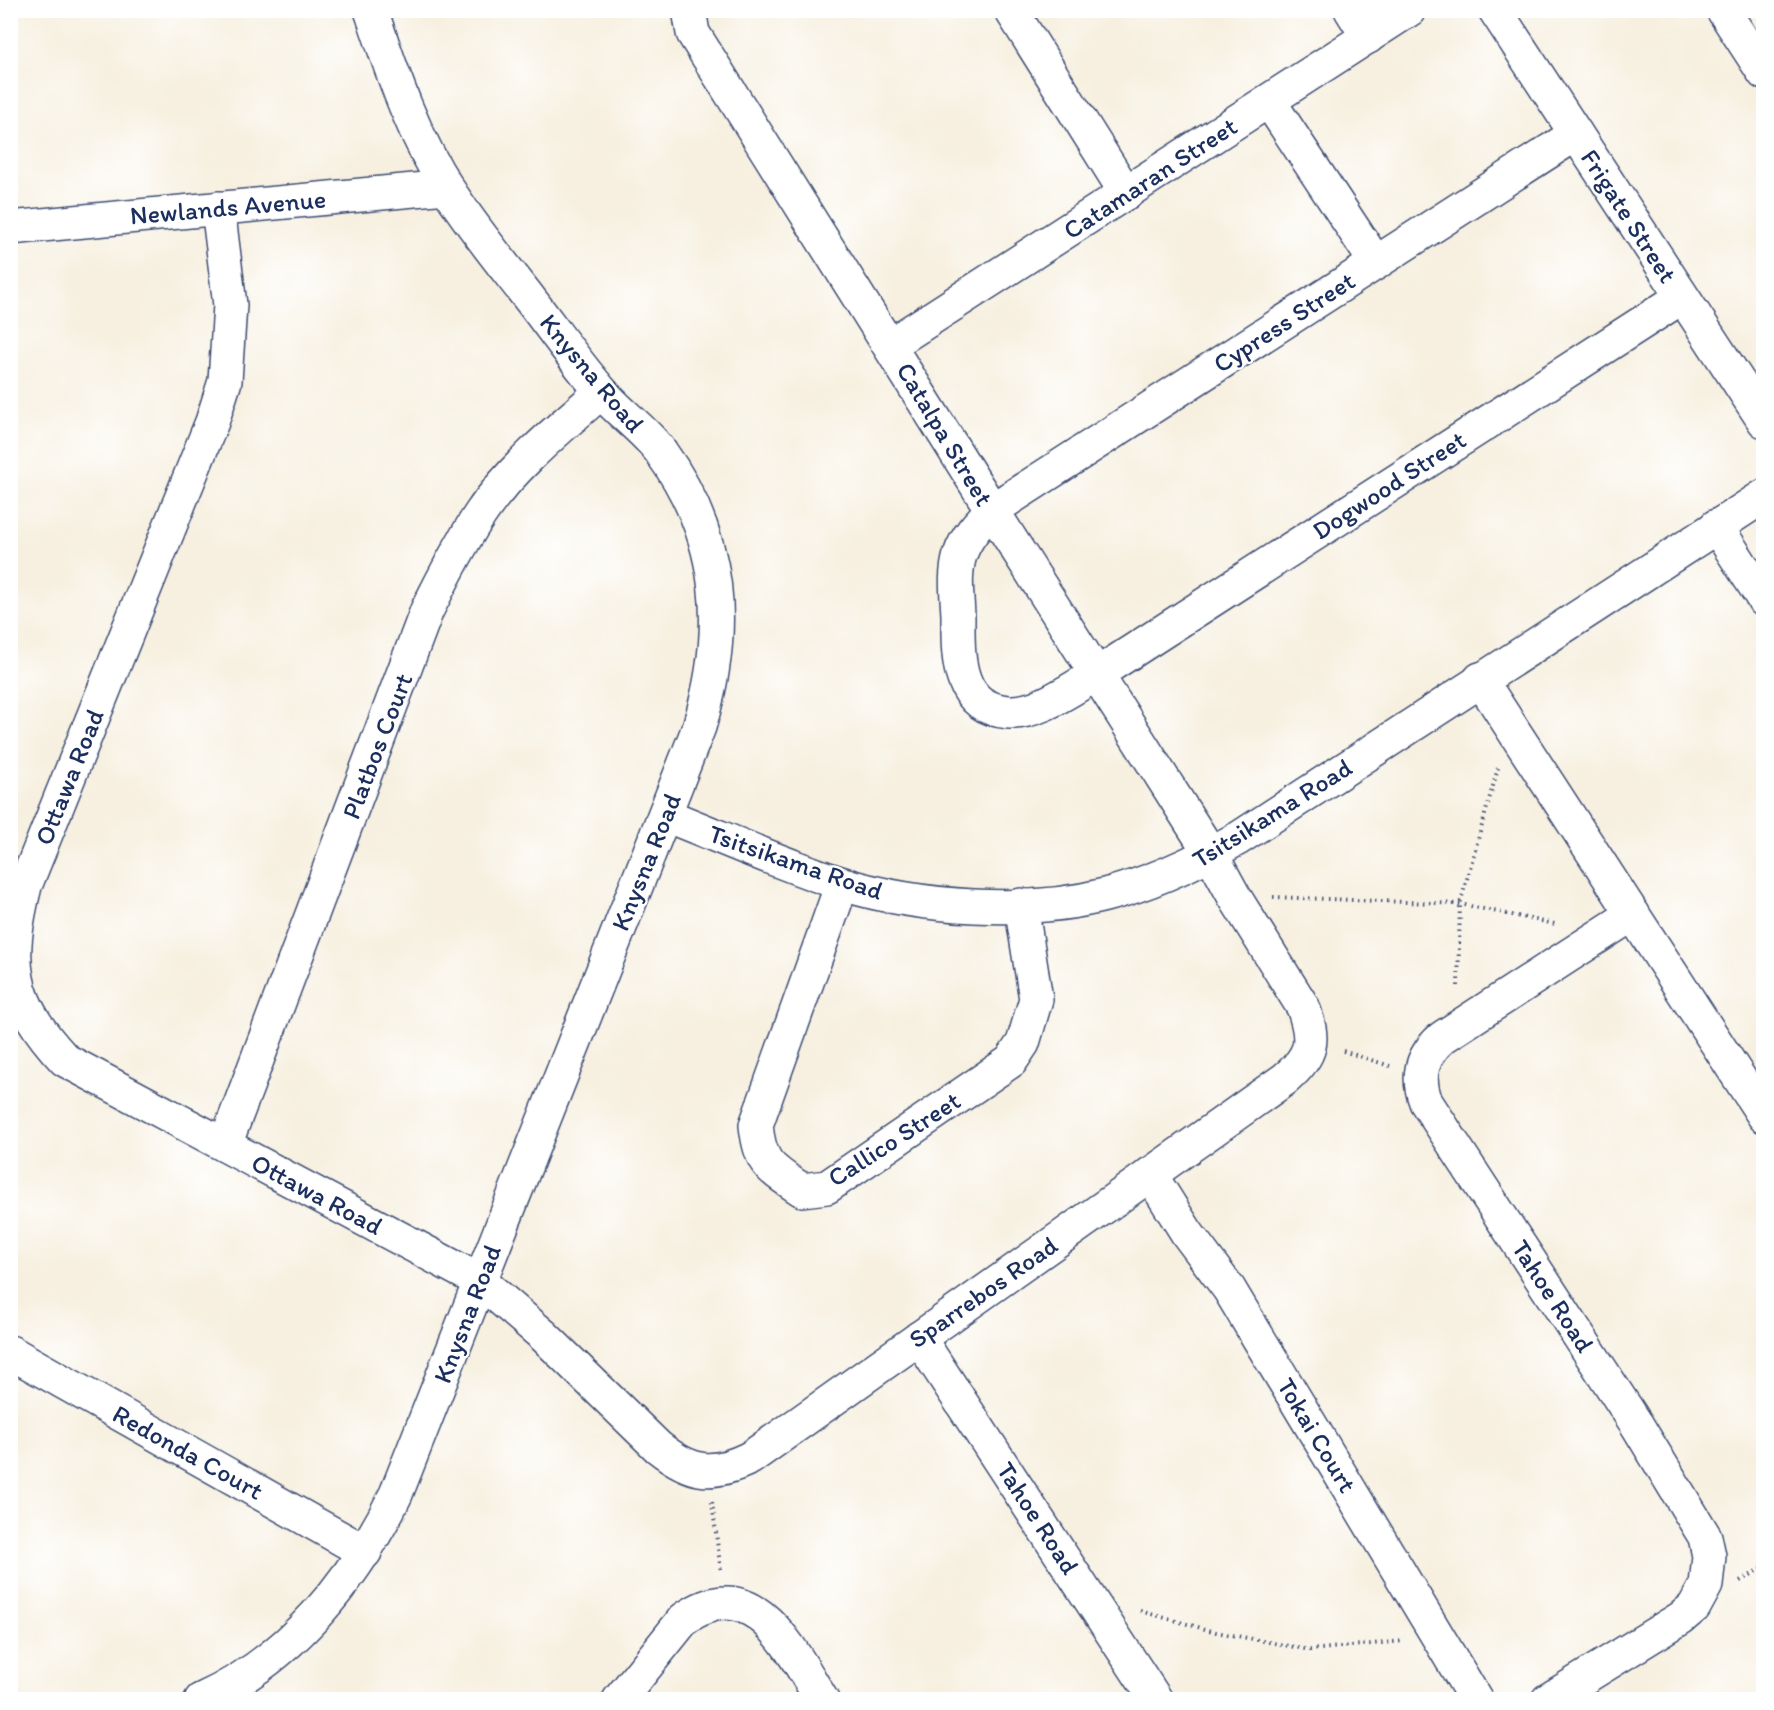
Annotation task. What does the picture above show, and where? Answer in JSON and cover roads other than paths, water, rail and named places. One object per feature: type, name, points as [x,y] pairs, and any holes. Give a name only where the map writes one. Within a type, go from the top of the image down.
[{"type":"street","name":"Knysna Road","points":[[215,1697],[290,1641],[321,1610],[365,1551],[396,1494],[699,728],[710,691],[717,654],[718,615],[714,578],[706,543],[678,479],[659,450],[601,392],[446,187],[408,116],[371,10]]},
{"type":"street","name":"Catalpa Street","points":[[689,10],[693,33],[1211,854]]},
{"type":"street","points":[[1011,10],[1126,193]]},
{"type":"street","name":"Catamaran Street","points":[[890,345],[1269,101],[1360,24],[1409,10]]},
{"type":"street","name":"Frigate Street","points":[[1495,10],[1764,421]]},
{"type":"street","points":[[1723,10],[1764,73]]},
{"type":"street","points":[[1269,101],[1376,263]]},
{"type":"street","name":"Cypress Street","points":[[1097,674],[1023,712],[995,710],[972,694],[964,683],[958,656],[957,569],[967,538],[992,510],[1576,134]]},
{"type":"street","name":"Newlands Avenue","points":[[10,228],[446,187]]},
{"type":"street","name":"Ottawa Road","points":[[219,208],[230,305],[225,381],[212,422],[25,886],[14,929],[16,974],[24,1006],[42,1035],[65,1060],[480,1281]]},
{"type":"street","name":"Dogwood Street","points":[[1097,674],[1682,297]]},
{"type":"street","name":"Platbos Court","points":[[225,1145],[427,610],[454,555],[482,511],[506,482],[558,430],[601,392]]},
{"type":"street","name":"Tsitsikama Road","points":[[665,815],[842,884],[906,899],[944,904],[1021,904],[1078,901],[1105,895],[1159,877],[1211,854],[1248,833],[1480,679],[1764,496]]},
{"type":"street","points":[[1716,526],[1764,600]]},
{"type":"street","points":[[1480,679],[1762,1112]]},
{"type":"street","name":"Sparrebos Road","points":[[480,1281],[544,1336],[675,1461],[708,1471],[730,1468],[750,1458],[1285,1079],[1301,1065],[1311,1042],[1310,1026],[1303,1007],[1234,896],[1211,854]]},
{"type":"street","name":"Callico Street","points":[[842,884],[756,1125],[759,1150],[774,1171],[802,1190],[827,1187],[1011,1060],[1023,1043],[1036,999],[1021,904]]},
{"type":"street","name":"Tahoe Road","points":[[1548,1700],[1681,1618],[1694,1607],[1702,1594],[1709,1572],[1705,1537],[1637,1425],[1426,1102],[1420,1076],[1427,1054],[1434,1044],[1451,1031],[1633,914]]},
{"type":"street","name":"Tokai Court","points":[[1150,1174],[1187,1233],[1229,1289],[1476,1700]]},
{"type":"street","name":"Tahoe Road","points":[[919,1338],[1156,1700]]},
{"type":"street","name":"Redonda Court","points":[[10,1352],[365,1551]]},
{"type":"street","points":[[619,1700],[684,1619],[697,1609],[725,1603],[751,1609],[765,1617],[783,1638],[822,1700]]}]
